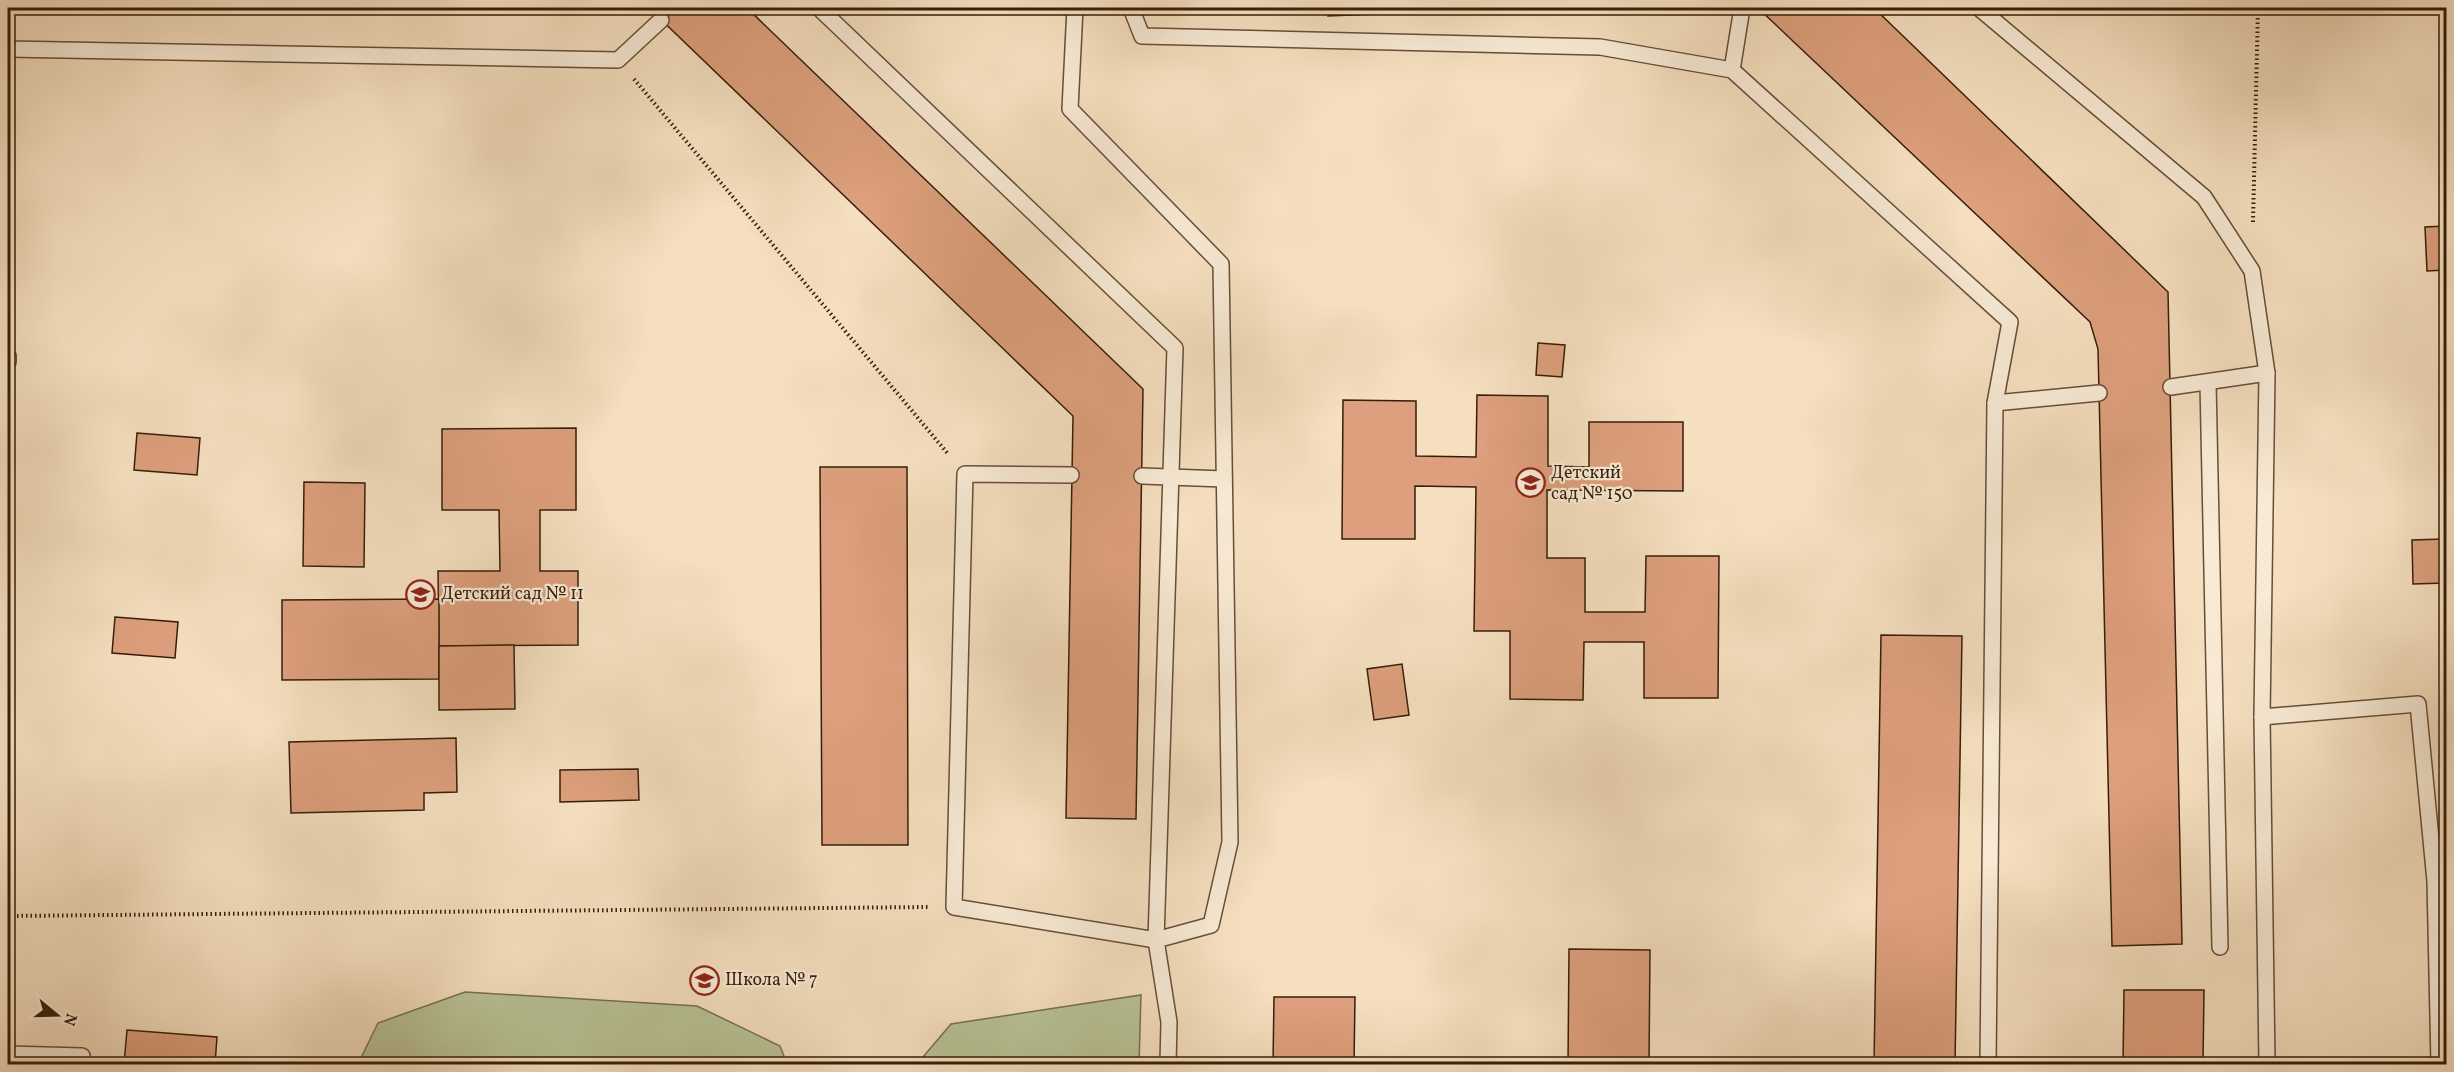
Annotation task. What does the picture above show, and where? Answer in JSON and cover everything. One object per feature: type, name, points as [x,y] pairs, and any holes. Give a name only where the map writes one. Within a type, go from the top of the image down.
[{"type":"lane","points":[[819,8],[1175,348],[1156,940],[1169,1022],[1168,1065]]},
{"type":"lane","points":[[1071,475],[965,474],[954,907],[1156,940],[1211,925],[1230,842],[1221,264],[1070,109],[1075,8]]},
{"type":"lane","points":[[1131,8],[1142,36],[1600,47],[1732,70],[2010,321],[1995,403],[1988,1065]]},
{"type":"lane","points":[[1732,70],[1742,8]]},
{"type":"lane","points":[[1979,8],[2204,197],[2252,271],[2267,373],[2262,717],[2267,1065]]},
{"type":"lane","points":[[8,49],[618,60],[661,20]]},
{"type":"lane","points":[[8,356],[8,362]]},
{"type":"lane","points":[[2171,387],[2267,373]]},
{"type":"lane","points":[[2208,383],[2220,947]]},
{"type":"lane","points":[[1995,403],[2099,393]]},
{"type":"lane","points":[[1142,476],[1224,479]]},
{"type":"lane","points":[[2262,717],[2418,704],[2441,880],[2439,1065]]},
{"type":"lane","points":[[8,1054],[82,1056],[81,1065]]},
{"type":"path","points":[[2252,271],[2258,8]]},
{"type":"path","points":[[618,60],[965,474]]},
{"type":"path","points":[[8,916],[954,907]]},
{"type":"green space","points":[[465,992],[697,1006],[780,1046],[787,1064],[358,1064],[378,1023]]},
{"type":"green space","points":[[1141,995],[1139,1064],[917,1064],[951,1024]]},
{"type":"building","points":[[649,8],[747,8],[1143,389],[1136,819],[1066,818],[1073,416]]},
{"type":"building","points":[[1328,8],[1529,8],[1328,16]]},
{"type":"building","points":[[1758,8],[1874,8],[2168,292],[2182,944],[2112,946],[2098,349],[2090,322]]},
{"type":"building","points":[[2443,8],[2446,8],[2446,163],[2443,163]]},
{"type":"building","points":[[2446,226],[2446,270],[2427,271],[2425,227]]},
{"type":"building","points":[[1538,343],[1565,345],[1562,377],[1536,375]]},
{"type":"building","points":[[1477,395],[1548,396],[1548,466],[1589,467],[1589,422],[1683,422],[1683,491],[1547,490],[1547,558],[1585,558],[1585,612],[1645,612],[1646,556],[1719,556],[1718,698],[1644,698],[1644,642],[1584,642],[1583,700],[1510,699],[1510,631],[1474,631],[1476,487],[1415,486],[1415,539],[1342,539],[1343,400],[1416,401],[1416,456],[1476,457]]},
{"type":"building","points":[[576,428],[576,510],[540,510],[540,571],[578,571],[578,645],[439,646],[438,571],[500,571],[499,510],[442,510],[442,429]]},
{"type":"building","points":[[137,433],[200,438],[197,475],[134,470]]},
{"type":"building","points":[[820,467],[907,467],[908,845],[822,845]]},
{"type":"building","points":[[304,482],[365,483],[364,567],[303,566]]},
{"type":"building","points":[[2444,539],[2445,583],[2413,584],[2412,540]]},
{"type":"building","points":[[439,599],[439,679],[282,680],[282,600]]},
{"type":"building","points":[[115,617],[178,622],[175,658],[112,653]]},
{"type":"building","points":[[1881,635],[1962,636],[1955,1064],[1874,1064]]},
{"type":"building","points":[[514,645],[515,709],[439,710],[439,646]]},
{"type":"building","points":[[1402,664],[1409,715],[1374,720],[1367,669]]},
{"type":"building","points":[[456,738],[457,792],[424,793],[424,810],[291,813],[289,742]]},
{"type":"building","points":[[638,769],[639,800],[560,802],[560,770]]},
{"type":"building","points":[[1569,949],[1650,950],[1649,1064],[1568,1064]]},
{"type":"building","points":[[2124,990],[2204,990],[2203,1064],[2123,1064]]},
{"type":"building","points":[[1274,997],[1355,997],[1354,1064],[1273,1064]]},
{"type":"building","points":[[127,1030],[217,1037],[215,1064],[124,1064]]},
{"type":"place","name":"Детский сад № 150","points":[[1530,483]]},
{"type":"place","name":"Детский сад № 11","points":[[420,594]]},
{"type":"place","name":"Школа № 7","points":[[704,980]]}]
